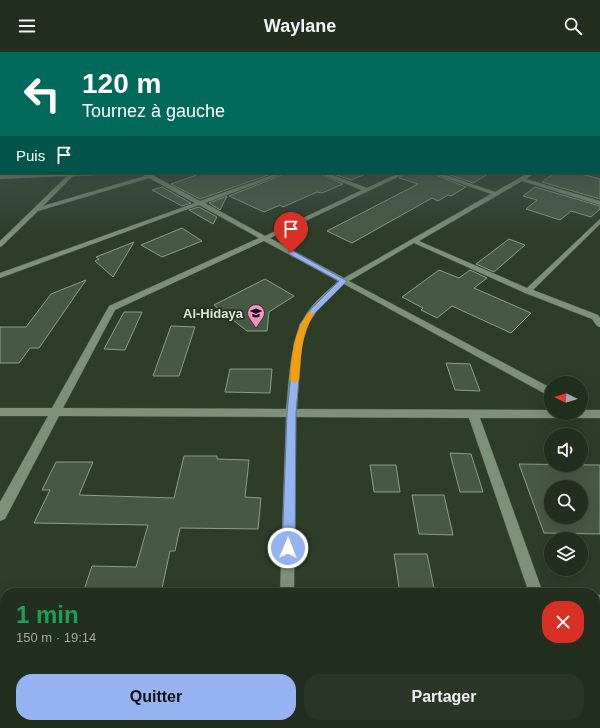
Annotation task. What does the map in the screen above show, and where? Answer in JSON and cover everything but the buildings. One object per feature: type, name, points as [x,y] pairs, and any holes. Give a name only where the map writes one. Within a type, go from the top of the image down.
[{"type":"street","points":[[0,177],[54,174]]},
{"type":"street","points":[[0,245],[71,174]]},
{"type":"street","points":[[36,210],[147,174],[197,203],[265,238],[544,389]]},
{"type":"street","points":[[0,276],[280,174]]},
{"type":"street","points":[[325,174],[367,190]]},
{"type":"street","points":[[0,515],[112,308],[401,174]]},
{"type":"street","points":[[438,174],[497,194]]},
{"type":"street","points":[[287,588],[292,413],[298,344],[304,324],[313,310],[343,281],[530,174]]},
{"type":"street","points":[[521,180],[600,203]]},
{"type":"street","points":[[528,291],[600,221]]},
{"type":"street","points":[[414,241],[598,320]]},
{"type":"street","points":[[0,412],[590,413]]},
{"type":"street","points":[[473,413],[534,588]]},
{"type":"slow traffic","points":[[294,380],[298,344],[304,324],[310,314]]},
{"type":"place","name":"Al-Hidaya","points":[[256,328]]},
{"type":"route","points":[[288,548],[292,413],[298,344],[304,324],[313,310],[343,281],[291,253]]}]
